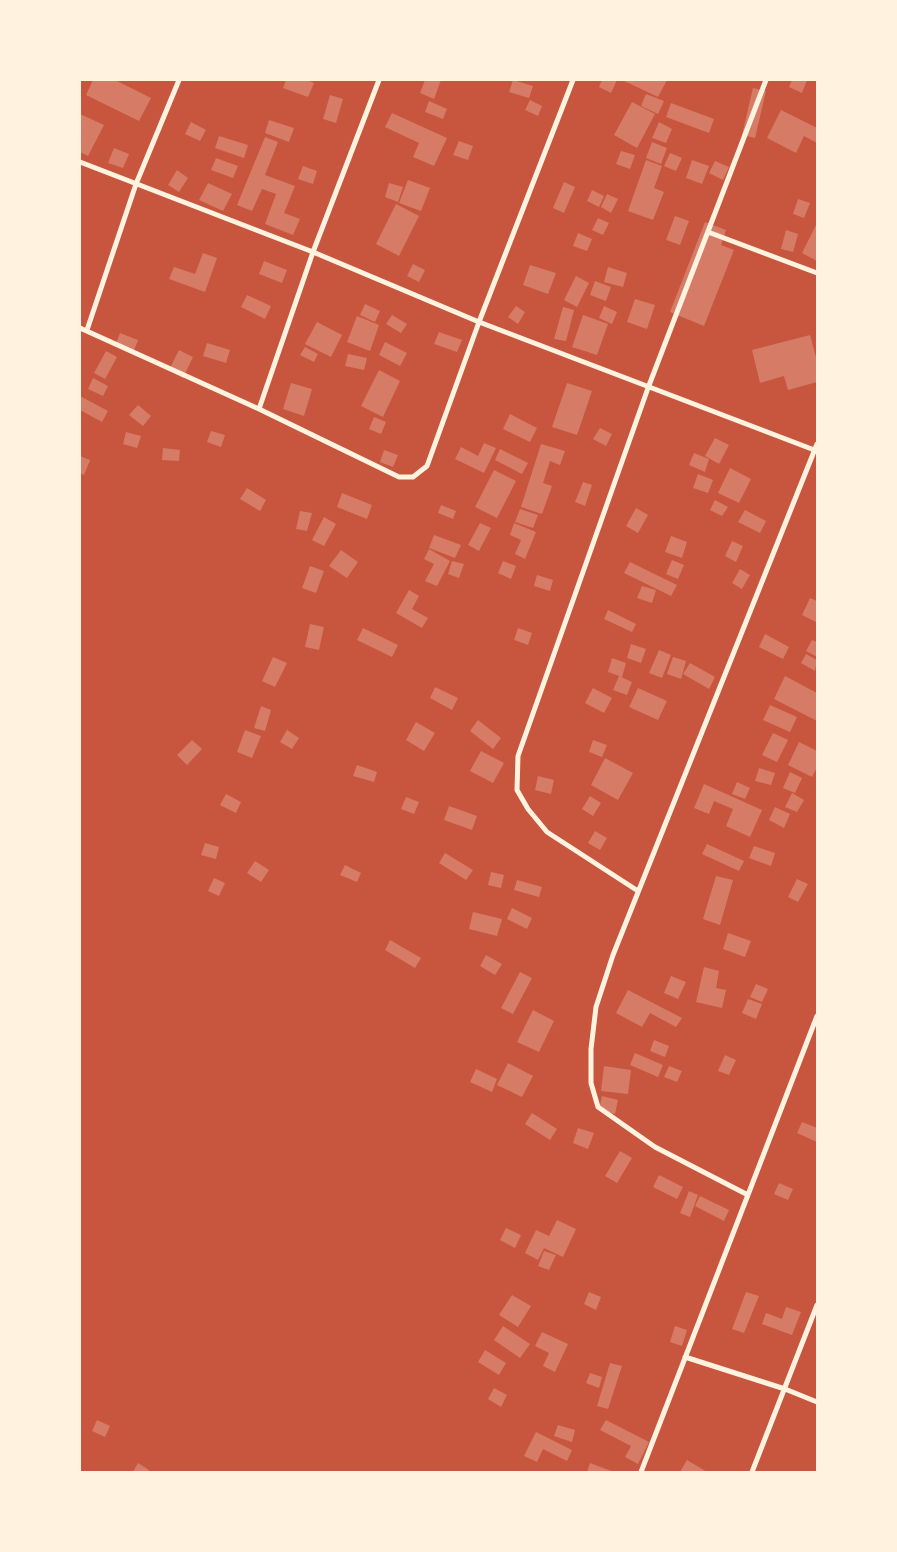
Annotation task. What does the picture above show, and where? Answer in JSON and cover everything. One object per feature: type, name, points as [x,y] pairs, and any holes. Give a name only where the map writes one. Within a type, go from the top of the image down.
[{"type":"street","points":[[87,330],[136,184],[179,80]]},
{"type":"street","points":[[260,409],[312,252],[379,80]]},
{"type":"street","points":[[80,328],[260,409],[399,477],[413,477],[427,466],[479,322],[573,80]]},
{"type":"street","points":[[638,891],[547,832],[528,809],[517,790],[518,756],[648,388],[766,80]]},
{"type":"street","points":[[80,162],[312,252],[479,322],[816,451]]},
{"type":"street","points":[[708,232],[817,273]]},
{"type":"street","points":[[748,1195],[655,1147],[598,1107],[591,1083],[591,1049],[596,1007],[613,955],[816,451],[817,444]]},
{"type":"street","points":[[641,1472],[817,1016]]},
{"type":"street","points":[[752,1472],[817,1305]]},
{"type":"street","points":[[685,1357],[785,1389],[817,1402]]},
{"type":"building","points":[[93,80],[115,80],[151,98],[139,121],[86,95]]},
{"type":"building","points":[[286,80],[307,80],[314,83],[308,97],[283,88]]},
{"type":"building","points":[[425,80],[441,80],[434,99],[420,93]]},
{"type":"building","points":[[513,80],[533,86],[529,98],[509,92]]},
{"type":"building","points":[[602,80],[617,80],[611,93],[599,87]]},
{"type":"building","points":[[622,80],[667,80],[658,97]]},
{"type":"building","points":[[792,80],[807,80],[802,93],[789,87]]},
{"type":"building","points":[[753,88],[766,91],[755,138],[742,135]]},
{"type":"building","points":[[646,94],[664,101],[658,114],[641,106]]},
{"type":"building","points":[[330,95],[343,99],[336,123],[323,119]]},
{"type":"building","points":[[530,100],[542,106],[538,116],[525,110]]},
{"type":"building","points":[[429,101],[447,109],[443,119],[425,112]]},
{"type":"building","points":[[632,102],[655,114],[637,148],[614,135]]},
{"type":"building","points":[[671,103],[714,119],[709,133],[666,117]]},
{"type":"building","points":[[781,110],[817,128],[817,143],[804,136],[796,153],[767,138]]},
{"type":"building","points":[[392,113],[447,138],[434,166],[413,157],[419,143],[385,127]]},
{"type":"building","points":[[80,114],[104,125],[88,156],[80,152]]},
{"type":"building","points":[[269,120],[294,128],[289,142],[265,133]]},
{"type":"building","points":[[191,122],[206,130],[200,141],[185,134]]},
{"type":"building","points":[[659,122],[672,129],[666,143],[652,138]]},
{"type":"building","points":[[219,136],[248,145],[244,158],[215,148]]},
{"type":"building","points":[[265,137],[278,142],[265,175],[295,186],[284,213],[300,219],[293,235],[265,224],[276,194],[262,189],[252,211],[237,205]]},
{"type":"building","points":[[459,141],[473,146],[468,160],[453,155]]},
{"type":"building","points":[[652,142],[667,148],[661,164],[646,158]]},
{"type":"building","points":[[114,148],[129,154],[123,168],[108,163]]},
{"type":"building","points":[[621,151],[635,155],[630,169],[616,164]]},
{"type":"building","points":[[670,153],[682,158],[676,171],[664,166]]},
{"type":"building","points":[[216,158],[238,166],[233,178],[211,170]]},
{"type":"building","points":[[646,160],[662,166],[654,188],[664,192],[653,220],[628,211]]},
{"type":"building","points":[[692,160],[709,166],[702,184],[686,178]]},
{"type":"building","points":[[715,161],[729,167],[723,180],[709,173]]},
{"type":"building","points":[[303,166],[317,171],[313,184],[298,179]]},
{"type":"building","points":[[177,170],[188,178],[179,192],[168,185]]},
{"type":"building","points":[[408,180],[430,188],[421,211],[399,203]]},
{"type":"building","points":[[564,182],[575,187],[564,213],[553,208]]},
{"type":"building","points":[[208,183],[232,194],[223,211],[199,200]]},
{"type":"building","points":[[389,183],[403,187],[398,202],[385,197]]},
{"type":"building","points":[[592,190],[604,196],[599,207],[587,201]]},
{"type":"building","points":[[607,194],[618,199],[611,213],[601,207]]},
{"type":"building","points":[[798,199],[810,203],[804,218],[793,214]]},
{"type":"building","points":[[396,204],[419,216],[399,256],[376,244]]},
{"type":"building","points":[[675,216],[689,221],[680,245],[666,240]]},
{"type":"building","points":[[598,218],[609,223],[603,235],[592,230]]},
{"type":"building","points":[[705,222],[726,230],[721,245],[734,250],[704,326],[670,312]]},
{"type":"building","points":[[817,223],[817,261],[802,253]]},
{"type":"building","points":[[786,230],[798,234],[793,252],[781,249]]},
{"type":"building","points":[[578,233],[592,239],[587,251],[573,246]]},
{"type":"building","points":[[203,253],[217,258],[205,292],[169,279],[174,267],[195,274]]},
{"type":"building","points":[[264,261],[287,270],[282,283],[259,274]]},
{"type":"building","points":[[413,264],[425,270],[419,282],[407,276]]},
{"type":"building","points":[[530,265],[556,273],[548,294],[523,285]]},
{"type":"building","points":[[608,267],[627,273],[623,287],[604,282]]},
{"type":"building","points":[[576,276],[589,283],[577,307],[564,300]]},
{"type":"building","points":[[595,281],[611,287],[606,301],[590,295]]},
{"type":"building","points":[[247,295],[271,306],[265,319],[241,307]]},
{"type":"building","points":[[635,299],[655,305],[647,329],[627,322]]},
{"type":"building","points":[[365,304],[380,311],[375,322],[360,315]]},
{"type":"building","points":[[516,306],[525,312],[518,324],[508,317]]},
{"type":"building","points":[[604,306],[617,312],[612,324],[599,318]]},
{"type":"building","points":[[563,307],[574,310],[566,341],[554,339]]},
{"type":"building","points":[[392,315],[407,324],[401,333],[386,324]]},
{"type":"building","points":[[583,315],[608,324],[597,355],[572,347]]},
{"type":"building","points":[[357,316],[379,325],[370,351],[347,342]]},
{"type":"building","points":[[317,322],[342,335],[331,357],[305,344]]},
{"type":"building","points":[[439,332],[462,340],[457,352],[434,344]]},
{"type":"building","points":[[120,333],[138,340],[133,353],[115,346]]},
{"type":"building","points":[[810,335],[817,361],[817,382],[788,390],[784,376],[760,383],[752,350]]},
{"type":"building","points":[[385,342],[407,353],[400,366],[379,355]]},
{"type":"building","points":[[207,343],[230,350],[226,363],[203,356]]},
{"type":"building","points":[[305,347],[318,354],[314,362],[300,355]]},
{"type":"building","points":[[179,350],[193,357],[183,378],[169,370]]},
{"type":"building","points":[[106,351],[117,357],[105,379],[94,373]]},
{"type":"building","points":[[348,354],[367,358],[364,370],[345,366]]},
{"type":"building","points":[[379,370],[400,381],[383,417],[361,406]]},
{"type":"building","points":[[93,378],[108,386],[103,396],[88,389]]},
{"type":"building","points":[[291,383],[312,389],[304,416],[283,409]]},
{"type":"building","points":[[567,383],[592,391],[577,435],[552,427]]},
{"type":"building","points":[[80,396],[108,411],[102,422],[80,410]]},
{"type":"building","points":[[138,405],[151,416],[143,426],[129,415]]},
{"type":"building","points":[[510,414],[537,428],[530,442],[503,429]]},
{"type":"building","points":[[374,417],[386,422],[381,434],[369,429]]},
{"type":"building","points":[[600,428],[612,434],[606,446],[593,439]]},
{"type":"building","points":[[211,431],[225,435],[221,447],[207,442]]},
{"type":"building","points":[[126,432],[141,436],[137,448],[123,444]]},
{"type":"building","points":[[715,438],[729,445],[719,464],[705,456]]},
{"type":"building","points":[[484,443],[496,448],[484,473],[455,459],[461,447],[478,456]]},
{"type":"building","points":[[541,444],[565,451],[560,465],[550,461],[543,483],[552,486],[542,514],[521,507]]},
{"type":"building","points":[[163,448],[180,450],[179,461],[162,460]]},
{"type":"building","points":[[500,449],[528,463],[522,474],[495,460]]},
{"type":"building","points":[[384,450],[398,455],[393,467],[380,462]]},
{"type":"building","points":[[694,453],[709,459],[705,472],[689,465]]},
{"type":"building","points":[[80,456],[90,460],[84,475],[80,473]]},
{"type":"building","points":[[730,468],[751,479],[739,503],[718,493]]},
{"type":"building","points":[[494,470],[516,481],[497,518],[475,507]]},
{"type":"building","points":[[698,474],[713,480],[708,493],[693,488]]},
{"type":"building","points":[[583,482],[592,485],[585,506],[575,502]]},
{"type":"building","points":[[247,488],[266,500],[260,511],[240,499]]},
{"type":"building","points":[[342,493],[372,505],[367,519],[337,507]]},
{"type":"building","points":[[715,500],[728,507],[722,516],[710,510]]},
{"type":"building","points":[[441,505],[456,511],[453,519],[438,513]]},
{"type":"building","points":[[636,508],[648,515],[638,533],[626,526]]},
{"type":"building","points":[[520,509],[538,515],[533,528],[515,522]]},
{"type":"building","points":[[745,510],[766,521],[760,533],[738,522]]},
{"type":"building","points":[[300,511],[312,513],[307,531],[296,529]]},
{"type":"building","points":[[324,517],[336,524],[324,546],[312,540]]},
{"type":"building","points":[[480,523],[491,528],[479,551],[468,545]]},
{"type":"building","points":[[514,523],[536,532],[525,559],[515,554],[521,540],[510,535]]},
{"type":"building","points":[[434,535],[461,545],[455,558],[429,548]]},
{"type":"building","points":[[671,536],[687,542],[682,558],[665,552]]},
{"type":"building","points":[[732,541],[743,546],[736,562],[725,556]]},
{"type":"building","points":[[429,549],[450,561],[437,586],[425,581],[434,564],[424,559]]},
{"type":"building","points":[[341,550],[358,562],[347,578],[329,566]]},
{"type":"building","points":[[672,560],[684,565],[678,579],[666,574]]},
{"type":"building","points":[[452,561],[464,564],[459,578],[448,574]]},
{"type":"building","points":[[503,561],[516,566],[511,579],[498,573]]},
{"type":"building","points":[[630,562],[677,585],[671,596],[624,573]]},
{"type":"building","points":[[310,566],[324,571],[316,593],[302,588]]},
{"type":"building","points":[[740,569],[750,575],[742,589],[732,583]]},
{"type":"building","points":[[537,575],[553,580],[550,591],[534,586]]},
{"type":"building","points":[[642,586],[656,590],[652,603],[637,598]]},
{"type":"building","points":[[409,590],[419,596],[412,609],[428,618],[422,628],[396,613]]},
{"type":"building","points":[[810,598],[817,601],[816,622],[802,615]]},
{"type":"building","points":[[608,610],[636,624],[632,632],[604,619]]},
{"type":"building","points":[[310,624],[324,627],[319,650],[305,647]]},
{"type":"building","points":[[363,628],[398,645],[392,657],[357,640]]},
{"type":"building","points":[[518,628],[532,633],[528,645],[514,640]]},
{"type":"building","points":[[765,634],[789,647],[783,659],[759,647]]},
{"type":"building","points":[[812,640],[817,642],[817,657],[806,651]]},
{"type":"building","points":[[631,644],[646,649],[641,663],[627,658]]},
{"type":"building","points":[[659,650],[671,655],[662,678],[649,673]]},
{"type":"building","points":[[806,654],[817,660],[815,671],[801,663]]},
{"type":"building","points":[[273,657],[287,663],[275,687],[262,681]]},
{"type":"building","points":[[673,657],[686,661],[681,679],[667,674]]},
{"type":"building","points":[[612,658],[626,663],[622,677],[608,672]]},
{"type":"building","points":[[690,663],[715,677],[709,689],[683,674]]},
{"type":"building","points":[[619,676],[632,682],[627,695],[613,690]]},
{"type":"building","points":[[785,676],[817,693],[817,721],[774,699]]},
{"type":"building","points":[[435,687],[458,698],[452,710],[430,698]]},
{"type":"building","points":[[593,688],[612,698],[604,713],[585,703]]},
{"type":"building","points":[[638,688],[667,701],[658,720],[629,707]]},
{"type":"building","points":[[770,705],[797,717],[790,732],[763,720]]},
{"type":"building","points":[[261,706],[271,710],[265,731],[254,728]]},
{"type":"building","points":[[478,720],[501,738],[493,749],[470,731]]},
{"type":"building","points":[[416,722],[435,733],[424,751],[406,740]]},
{"type":"building","points":[[245,730],[261,736],[252,758],[237,752]]},
{"type":"building","points":[[287,730],[299,738],[292,749],[280,742]]},
{"type":"building","points":[[773,733],[788,740],[777,762],[762,755]]},
{"type":"building","points":[[192,740],[202,749],[187,765],[177,755]]},
{"type":"building","points":[[593,740],[607,745],[602,757],[589,752]]},
{"type":"building","points":[[799,742],[817,751],[817,767],[812,777],[788,765]]},
{"type":"building","points":[[481,751],[504,763],[493,783],[470,771]]},
{"type":"building","points":[[605,758],[633,773],[618,800],[591,785]]},
{"type":"building","points":[[357,765],[377,772],[374,782],[353,776]]},
{"type":"building","points":[[759,768],[775,773],[771,785],[755,781]]},
{"type":"building","points":[[790,772],[802,778],[795,793],[783,788]]},
{"type":"building","points":[[538,776],[554,780],[551,794],[535,790]]},
{"type":"building","points":[[737,782],[750,788],[745,799],[732,794]]},
{"type":"building","points":[[704,784],[762,810],[750,837],[726,826],[733,809],[714,801],[709,814],[694,808]]},
{"type":"building","points":[[792,793],[804,800],[797,812],[785,807]]},
{"type":"building","points":[[226,794],[241,802],[236,813],[220,805]]},
{"type":"building","points":[[590,796],[601,803],[593,816],[582,809]]},
{"type":"building","points":[[406,797],[419,802],[414,814],[401,809]]},
{"type":"building","points":[[449,806],[477,816],[472,830],[444,820]]},
{"type":"building","points":[[775,807],[790,814],[784,828],[769,820]]},
{"type":"building","points":[[595,831],[607,838],[600,850],[588,843]]},
{"type":"building","points":[[205,843],[219,847],[216,859],[201,855]]},
{"type":"building","points":[[707,844],[744,861],[739,871],[702,854]]},
{"type":"building","points":[[754,846],[775,853],[771,866],[749,858]]},
{"type":"building","points":[[445,853],[473,870],[466,880],[439,863]]},
{"type":"building","points":[[255,861],[269,870],[261,882],[247,873]]},
{"type":"building","points":[[345,865],[361,873],[357,882],[340,875]]},
{"type":"building","points":[[491,872],[504,875],[501,888],[488,885]]},
{"type":"building","points":[[716,876],[733,880],[720,925],[703,919]]},
{"type":"building","points":[[214,878],[225,883],[219,896],[208,891]]},
{"type":"building","points":[[797,879],[808,884],[798,902],[788,897]]},
{"type":"building","points":[[517,880],[542,887],[539,897],[514,890]]},
{"type":"building","points":[[512,908],[532,918],[527,929],[507,919]]},
{"type":"building","points":[[473,912],[502,919],[497,936],[469,929]]},
{"type":"building","points":[[728,933],[751,941],[745,957],[723,949]]},
{"type":"building","points":[[390,940],[421,958],[415,968],[385,950]]},
{"type":"building","points":[[486,955],[502,964],[495,975],[480,966]]},
{"type":"building","points":[[704,967],[719,971],[716,988],[726,990],[722,1008],[696,1002]]},
{"type":"building","points":[[520,972],[532,978],[513,1014],[501,1008]]},
{"type":"building","points":[[671,976],[686,982],[678,999],[664,993]]},
{"type":"building","points":[[756,984],[768,989],[762,1002],[750,997]]},
{"type":"building","points":[[628,990],[682,1018],[676,1027],[650,1013],[642,1027],[616,1013]]},
{"type":"building","points":[[748,999],[762,1004],[756,1019],[742,1013]]},
{"type":"building","points":[[533,1010],[554,1021],[539,1052],[517,1042]]},
{"type":"building","points":[[654,1040],[669,1046],[665,1057],[650,1051]]},
{"type":"building","points":[[635,1053],[663,1065],[658,1077],[630,1065]]},
{"type":"building","points":[[725,1055],[736,1060],[729,1075],[718,1071]]},
{"type":"building","points":[[508,1063],[533,1076],[522,1097],[497,1085]]},
{"type":"building","points":[[604,1066],[631,1070],[628,1094],[601,1091]]},
{"type":"building","points":[[669,1066],[682,1071],[677,1082],[664,1077]]},
{"type":"building","points":[[476,1069],[497,1079],[492,1092],[470,1082]]},
{"type":"building","points":[[602,1096],[618,1100],[615,1114],[599,1110]]},
{"type":"building","points":[[532,1113],[557,1129],[550,1140],[525,1124]]},
{"type":"building","points":[[802,1122],[817,1128],[817,1142],[797,1133]]},
{"type":"building","points":[[578,1128],[594,1133],[588,1149],[573,1143]]},
{"type":"building","points":[[620,1151],[632,1158],[617,1183],[605,1176]]},
{"type":"building","points":[[659,1175],[683,1187],[677,1199],[653,1187]]},
{"type":"building","points":[[779,1183],[793,1189],[788,1200],[774,1194]]},
{"type":"building","points":[[689,1191],[698,1195],[690,1217],[680,1213]]},
{"type":"building","points":[[700,1196],[729,1210],[724,1221],[695,1206]]},
{"type":"building","points":[[557,1220],[576,1229],[563,1257],[544,1248],[538,1260],[525,1253],[536,1230],[549,1236]]},
{"type":"building","points":[[506,1228],[521,1235],[515,1248],[500,1240]]},
{"type":"building","points":[[544,1251],[556,1255],[549,1270],[538,1266]]},
{"type":"building","points":[[589,1292],[601,1297],[596,1310],[584,1304]]},
{"type":"building","points":[[746,1292],[759,1296],[744,1333],[732,1329]]},
{"type":"building","points":[[512,1295],[531,1306],[518,1327],[499,1315]]},
{"type":"building","points":[[786,1307],[801,1312],[792,1335],[762,1324],[766,1313],[782,1319]]},
{"type":"building","points":[[503,1326],[530,1344],[520,1358],[494,1340]]},
{"type":"building","points":[[675,1326],[687,1330],[682,1346],[670,1342]]},
{"type":"building","points":[[542,1332],[568,1344],[555,1372],[543,1366],[549,1353],[535,1346]]},
{"type":"building","points":[[485,1350],[506,1363],[499,1375],[478,1362]]},
{"type":"building","points":[[610,1363],[622,1366],[608,1409],[597,1406]]},
{"type":"building","points":[[590,1373],[602,1377],[599,1388],[586,1383]]},
{"type":"building","points":[[494,1388],[507,1395],[501,1407],[488,1399]]},
{"type":"building","points":[[97,1420],[110,1426],[105,1437],[92,1431]]},
{"type":"building","points":[[606,1420],[649,1442],[638,1464],[625,1457],[631,1446],[600,1430]]},
{"type":"building","points":[[558,1425],[575,1430],[572,1442],[554,1436]]},
{"type":"building","points":[[536,1432],[572,1450],[567,1461],[543,1449],[537,1462],[524,1456]]},
{"type":"building","points":[[687,1460],[707,1472],[680,1472]]},
{"type":"building","points":[[138,1463],[149,1470],[148,1472],[133,1472]]},
{"type":"building","points":[[590,1463],[614,1472],[587,1472]]}]
